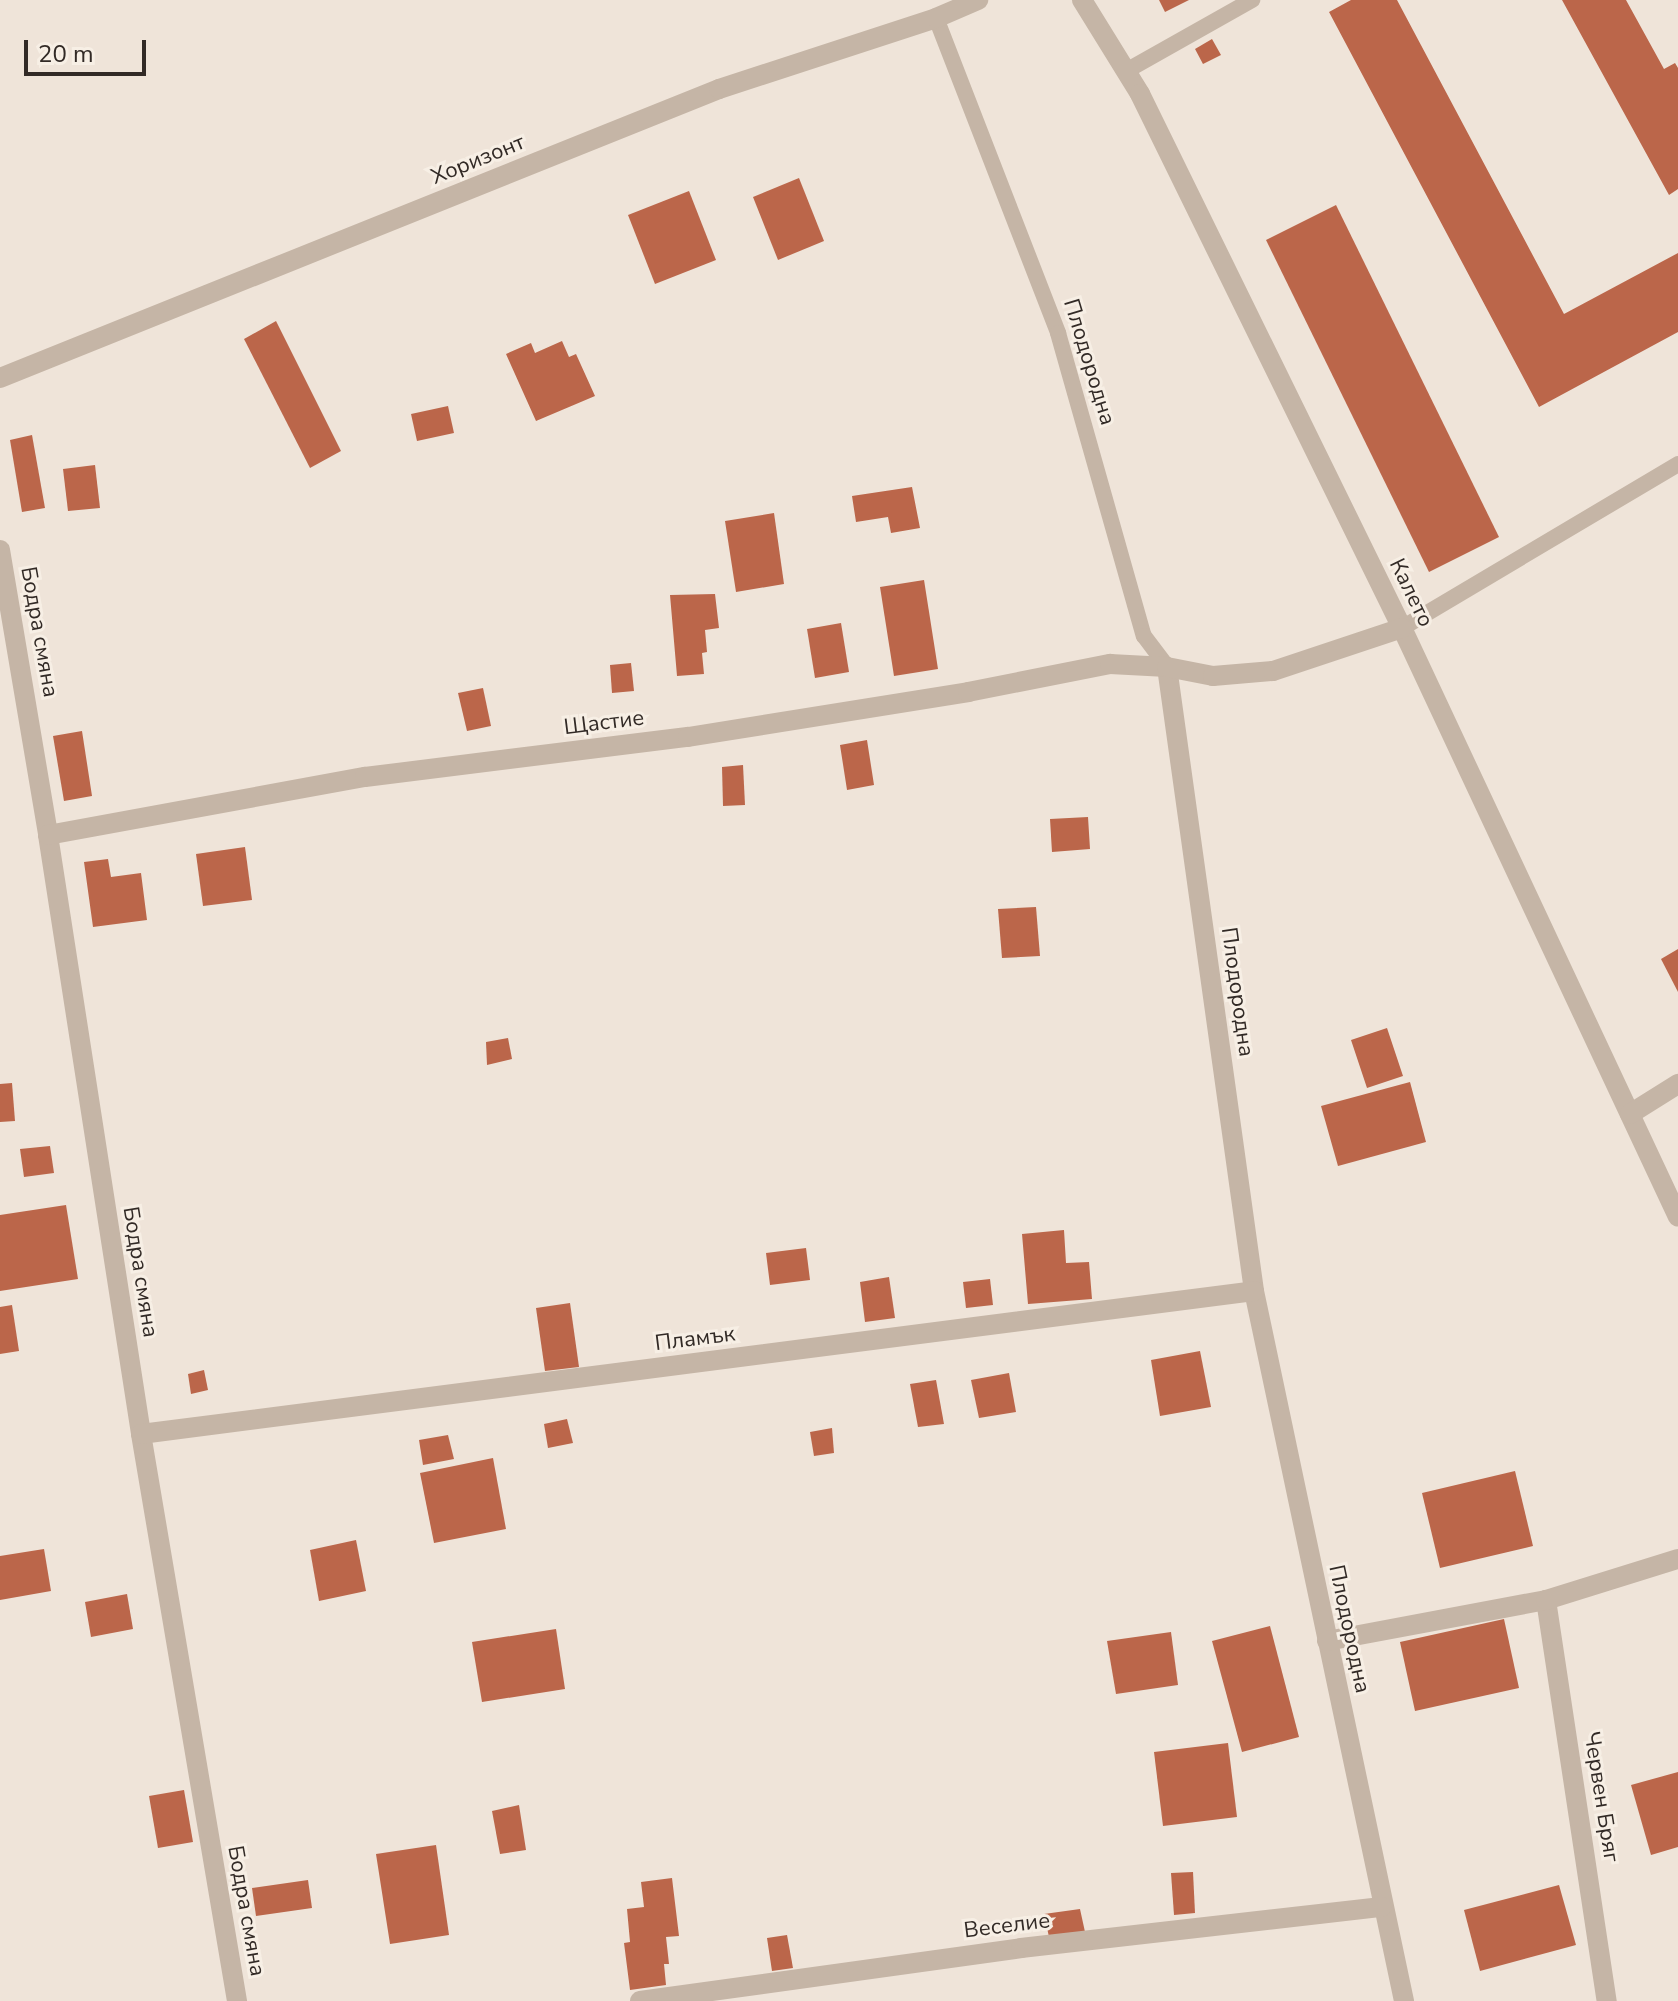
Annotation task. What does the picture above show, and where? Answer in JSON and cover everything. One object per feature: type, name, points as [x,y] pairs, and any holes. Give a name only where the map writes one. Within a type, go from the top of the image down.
[{"type":"street","name":"Хоризонт","points":[[0,378],[719,89],[936,18],[978,0]]},
{"type":"street","name":"Калето","points":[[1082,0],[1126,71],[1402,628],[1678,1217]]},
{"type":"street","name":"Бодра смяна","points":[[0,550],[48,835],[141,1434],[237,2001]]},
{"type":"street","name":"Щастие","points":[[48,835],[365,777],[688,737],[968,692],[1110,664],[1167,667],[1213,676],[1273,671],[1402,628]]},
{"type":"street","name":"Плодородна","points":[[1167,667],[1254,1291],[1404,2001]]},
{"type":"street","points":[[1630,1114],[1678,1084]]},
{"type":"street","name":"Пламък","points":[[141,1434],[1254,1291]]},
{"type":"street","points":[[1327,1641],[1546,1600],[1678,1559]]},
{"type":"street","name":"Червен Бряг","points":[[1546,1600],[1607,2001]]},
{"type":"street","name":"Веселие","points":[[640,2001],[1021,1948],[1382,1907]]},
{"type":"lane","points":[[1126,71],[1252,0]]},
{"type":"lane","name":"Плодородна","points":[[936,18],[1058,333],[1144,636],[1167,667]]},
{"type":"lane","points":[[1402,628],[1678,464]]},
{"type":"building","points":[[1159,0],[1189,0],[1165,12]]},
{"type":"building","points":[[1351,0],[1397,0],[1564,314],[1678,253],[1678,332],[1539,407],[1329,12]]},
{"type":"building","points":[[1562,0],[1626,0],[1664,69],[1675,63],[1678,68],[1678,189],[1669,195]]},
{"type":"building","points":[[1212,39],[1221,55],[1203,64],[1195,49]]},
{"type":"building","points":[[799,178],[824,241],[778,260],[753,197]]},
{"type":"building","points":[[689,191],[716,260],[655,284],[628,215]]},
{"type":"building","points":[[1336,205],[1499,537],[1429,572],[1266,240]]},
{"type":"building","points":[[276,321],[341,451],[310,468],[244,339]]},
{"type":"building","points":[[562,341],[569,357],[576,354],[595,396],[536,421],[506,354],[531,343],[535,353]]},
{"type":"building","points":[[448,406],[454,433],[417,441],[411,414]]},
{"type":"building","points":[[32,435],[45,508],[22,512],[10,440]]},
{"type":"building","points":[[95,465],[100,508],[68,511],[63,469]]},
{"type":"building","points":[[912,487],[920,528],[891,533],[888,517],[856,522],[852,496]]},
{"type":"building","points":[[774,513],[784,584],[736,592],[725,521]]},
{"type":"building","points":[[924,580],[938,669],[894,676],[880,587]]},
{"type":"building","points":[[715,594],[719,628],[705,630],[707,652],[702,653],[704,674],[677,676],[670,595]]},
{"type":"building","points":[[841,623],[849,672],[815,678],[807,629]]},
{"type":"building","points":[[631,663],[634,691],[612,693],[610,665]]},
{"type":"building","points":[[483,688],[491,726],[467,731],[458,693]]},
{"type":"building","points":[[82,731],[92,796],[64,801],[53,736]]},
{"type":"building","points":[[867,740],[874,785],[847,790],[840,745]]},
{"type":"building","points":[[743,765],[745,805],[723,806],[722,767]]},
{"type":"building","points":[[1088,817],[1090,849],[1052,852],[1050,819]]},
{"type":"building","points":[[245,847],[252,900],[203,906],[196,854]]},
{"type":"building","points":[[108,859],[111,877],[141,873],[147,920],[93,927],[84,862]]},
{"type":"building","points":[[1036,907],[1040,956],[1002,958],[998,909]]},
{"type":"building","points":[[1678,949],[1678,992],[1661,959]]},
{"type":"building","points":[[1387,1028],[1403,1076],[1367,1088],[1351,1040]]},
{"type":"building","points":[[508,1038],[512,1059],[487,1065],[486,1042]]},
{"type":"building","points":[[1410,1082],[1426,1142],[1338,1166],[1321,1106]]},
{"type":"building","points":[[12,1083],[15,1121],[0,1122],[0,1084]]},
{"type":"building","points":[[50,1146],[54,1173],[24,1177],[20,1149]]},
{"type":"building","points":[[66,1205],[78,1279],[0,1291],[0,1215]]},
{"type":"building","points":[[1064,1230],[1066,1263],[1089,1262],[1092,1299],[1028,1304],[1022,1234]]},
{"type":"building","points":[[806,1248],[810,1280],[770,1285],[766,1253]]},
{"type":"building","points":[[889,1277],[895,1318],[865,1322],[860,1282]]},
{"type":"building","points":[[990,1279],[993,1305],[966,1308],[963,1282]]},
{"type":"building","points":[[570,1303],[579,1367],[545,1371],[536,1308]]},
{"type":"building","points":[[12,1305],[19,1351],[0,1354],[0,1307]]},
{"type":"building","points":[[1200,1351],[1211,1407],[1160,1416],[1151,1360]]},
{"type":"building","points":[[204,1370],[208,1390],[191,1394],[188,1374]]},
{"type":"building","points":[[1009,1373],[1016,1412],[979,1418],[971,1380]]},
{"type":"building","points":[[936,1380],[944,1424],[918,1427],[910,1384]]},
{"type":"building","points":[[567,1419],[573,1443],[548,1448],[544,1424]]},
{"type":"building","points":[[832,1428],[834,1453],[814,1456],[810,1432]]},
{"type":"building","points":[[448,1435],[454,1459],[423,1465],[419,1440]]},
{"type":"building","points":[[493,1458],[506,1529],[434,1543],[420,1473]]},
{"type":"building","points":[[1515,1471],[1533,1546],[1440,1568],[1422,1493]]},
{"type":"building","points":[[356,1540],[366,1591],[319,1601],[310,1550]]},
{"type":"building","points":[[44,1549],[51,1591],[0,1600],[0,1556]]},
{"type":"building","points":[[127,1594],[133,1629],[91,1637],[85,1602]]},
{"type":"building","points":[[1504,1619],[1519,1688],[1415,1711],[1400,1642]]},
{"type":"building","points":[[1270,1626],[1299,1737],[1242,1752],[1212,1641]]},
{"type":"building","points":[[556,1629],[565,1689],[482,1702],[472,1642]]},
{"type":"building","points":[[1171,1632],[1178,1685],[1116,1694],[1107,1641]]},
{"type":"building","points":[[1228,1743],[1237,1817],[1163,1826],[1154,1752]]},
{"type":"building","points":[[1678,1772],[1678,1847],[1651,1855],[1631,1785]]},
{"type":"building","points":[[184,1790],[193,1842],[158,1848],[149,1796]]},
{"type":"building","points":[[519,1805],[526,1850],[500,1854],[492,1811]]},
{"type":"building","points":[[436,1845],[449,1935],[390,1944],[376,1854]]},
{"type":"building","points":[[1193,1872],[1195,1913],[1174,1915],[1171,1873]]},
{"type":"building","points":[[672,1878],[679,1936],[666,1937],[669,1964],[664,1964],[666,1985],[630,1990],[624,1943],[630,1942],[627,1909],[644,1907],[641,1882]]},
{"type":"building","points":[[308,1880],[312,1908],[256,1916],[252,1888]]},
{"type":"building","points":[[1559,1885],[1576,1945],[1480,1971],[1464,1910]]},
{"type":"building","points":[[1080,1909],[1085,1932],[1049,1937],[1044,1914]]},
{"type":"building","points":[[787,1935],[793,1968],[772,1971],[767,1938]]}]
